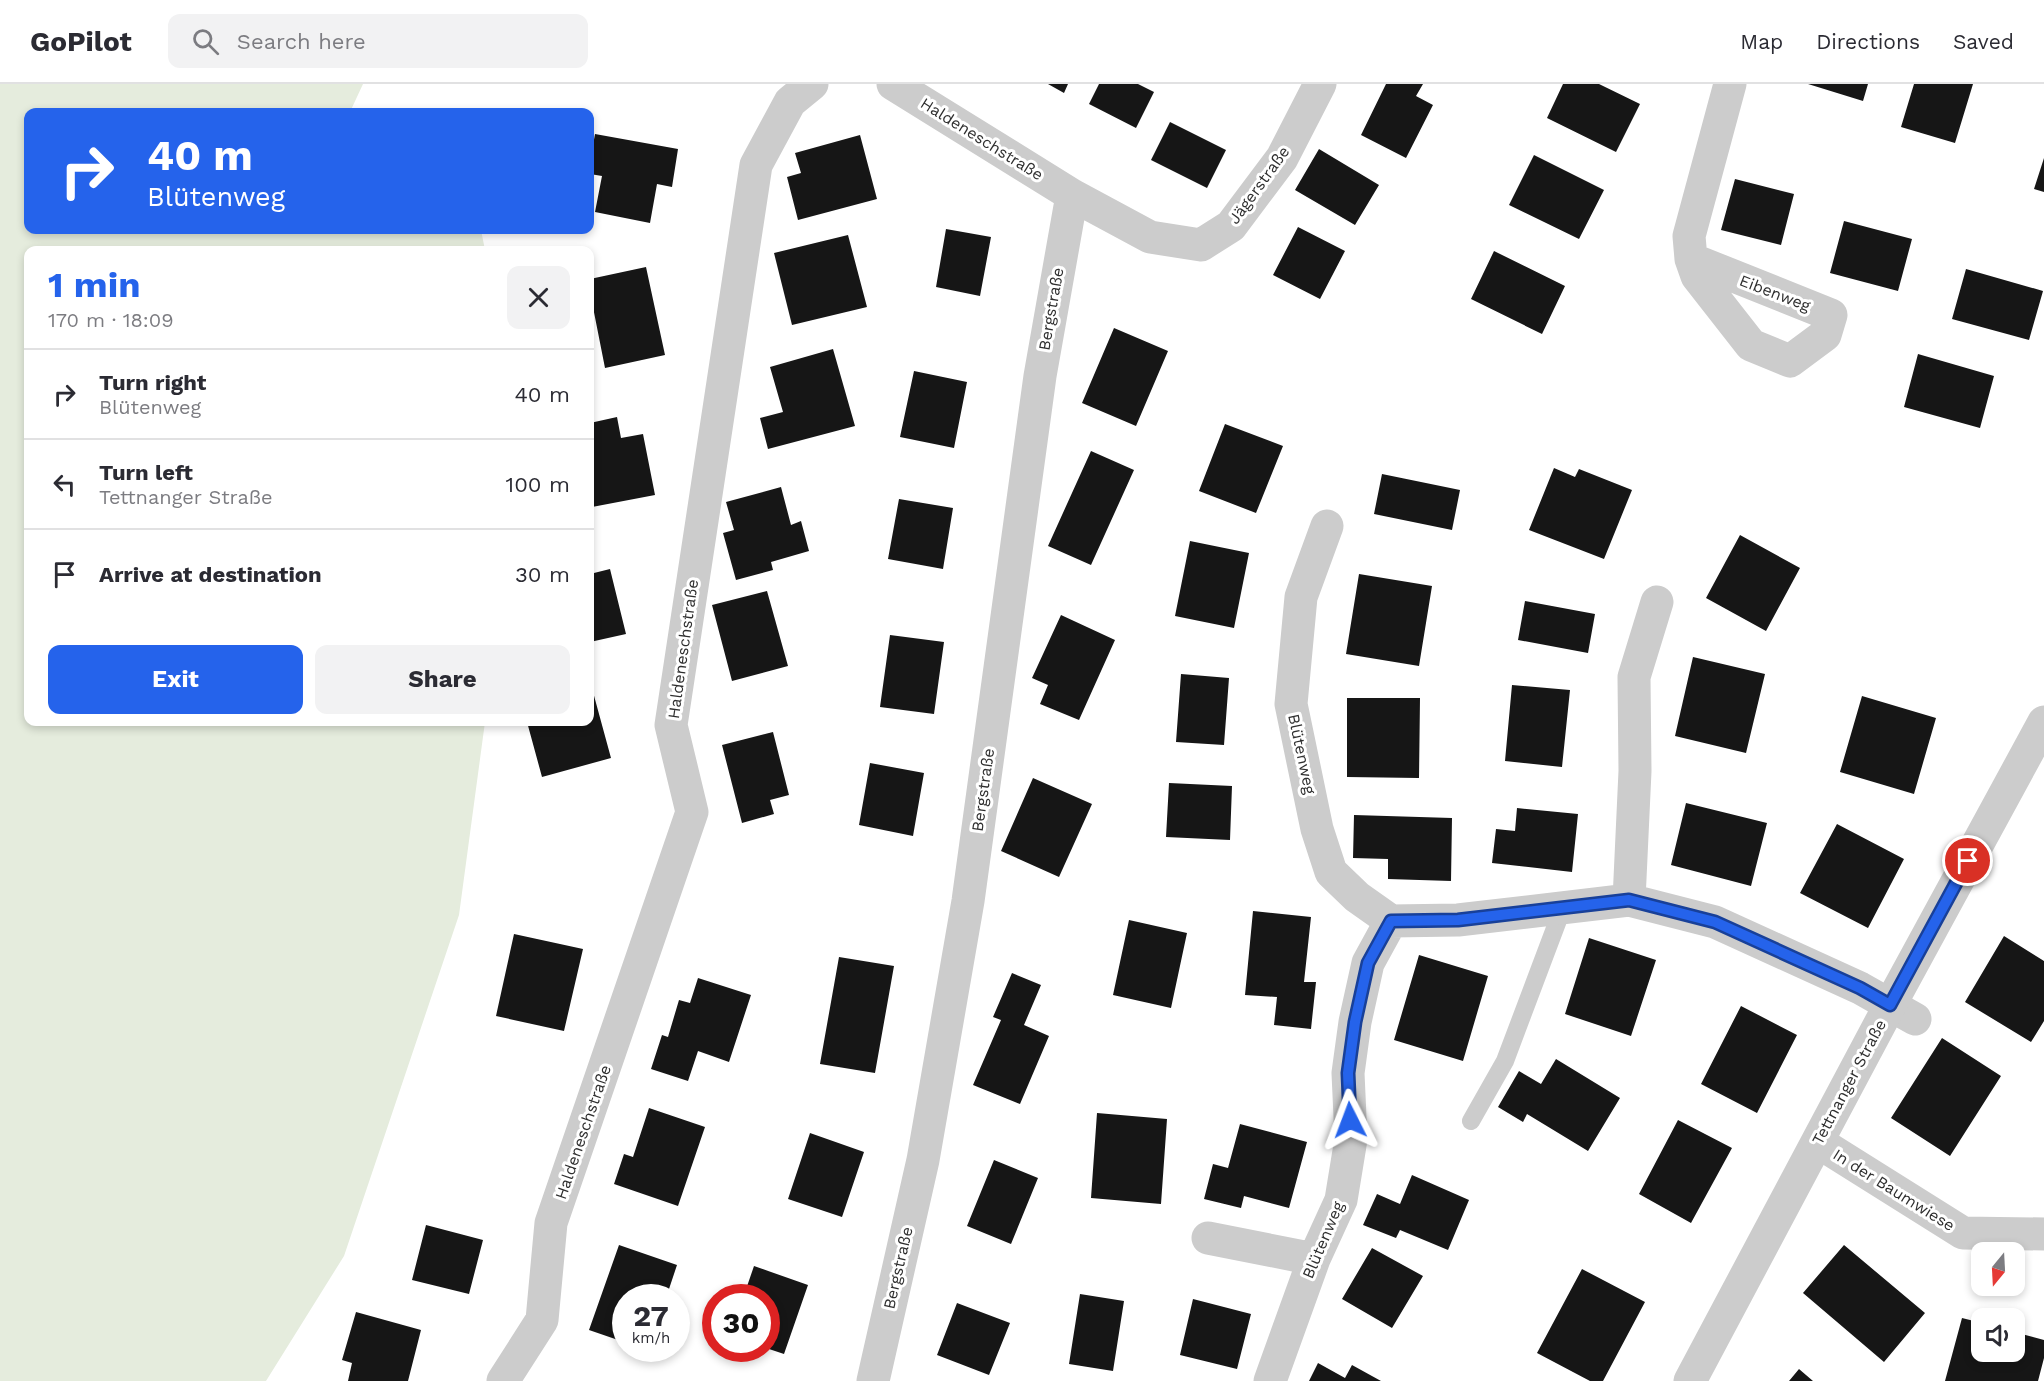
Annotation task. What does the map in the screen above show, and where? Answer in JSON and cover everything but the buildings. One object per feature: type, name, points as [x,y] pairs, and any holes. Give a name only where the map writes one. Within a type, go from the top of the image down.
[{"type":"street","name":"Haldeneschstraße","points":[[503,1381],[542,1320],[551,1223],[692,812],[671,724],[756,165],[790,102],[812,84]]},
{"type":"street","name":"Haldeneschstraße","points":[[893,84],[1071,195]]},
{"type":"street","name":"Jägerstraße","points":[[1071,195],[1150,237],[1201,245],[1231,226],[1282,158],[1320,84]]},
{"type":"street","points":[[1690,259],[1689,237],[1730,84]]},
{"type":"street","name":"Bergstraße","points":[[873,1381],[923,1160],[968,901],[1040,376],[1071,195]]},
{"type":"street","name":"Blütenweg","points":[[1270,1381],[1314,1259],[1341,1200],[1351,1139],[1348,1073],[1355,1022],[1368,963],[1391,921],[1357,897],[1331,872],[1317,829],[1292,704],[1301,597],[1327,526]]},
{"type":"street","points":[[1629,900],[1635,771],[1634,677],[1657,602]]},
{"type":"street","name":"Tettnanger Straße","points":[[1690,1381],[1770,1227],[1818,1142],[1902,1012],[2044,722]]},
{"type":"street","points":[[1391,921],[1458,920],[1629,900],[1715,922],[1860,988],[1902,1012]]},
{"type":"street","name":"In der Baumwiese","points":[[1818,1142],[1963,1233],[2044,1234]]},
{"type":"street","points":[[1208,1238],[1314,1259]]},
{"type":"lane","points":[[1471,1120],[1505,1061],[1563,907]]},
{"type":"green space","points":[[0,84],[363,84],[352,108],[24,108],[24,234],[482,234],[484,246],[24,246],[24,726],[484,726],[459,915],[344,1256],[266,1381],[0,1381]]},
{"type":"route","points":[[1350,1120],[1348,1073],[1355,1022],[1368,963],[1391,921],[1458,920],[1629,900],[1715,922],[1860,988],[1890,1005],[1968,861]]}]
